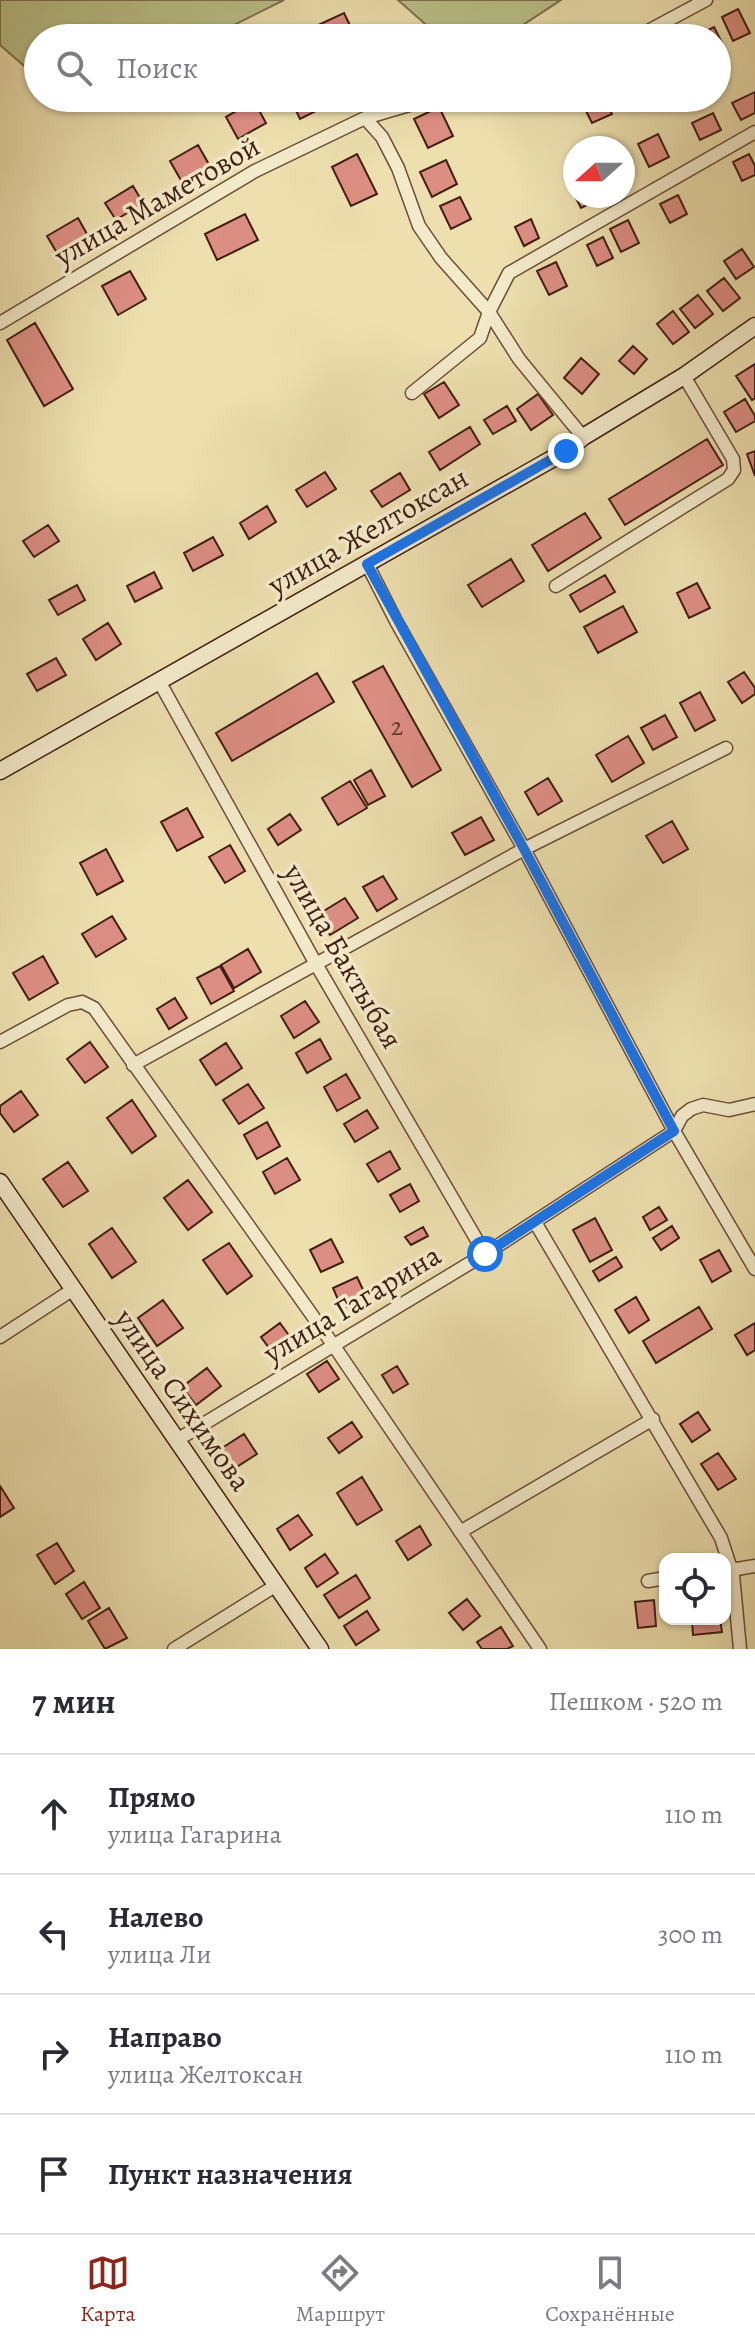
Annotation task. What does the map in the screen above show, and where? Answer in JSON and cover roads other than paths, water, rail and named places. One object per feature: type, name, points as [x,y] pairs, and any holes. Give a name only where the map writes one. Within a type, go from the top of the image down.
[{"type":"street","points":[[661,24],[706,0]]},
{"type":"street","name":"улица Маметовой","points":[[0,323],[255,171],[365,118],[385,112]]},
{"type":"street","points":[[365,118],[382,137],[398,168],[419,226],[441,258],[489,312],[519,359],[583,437]]},
{"type":"street","points":[[412,393],[480,338],[509,273],[755,132]]},
{"type":"street","name":"улица Желтоксан","points":[[0,771],[566,451],[583,437],[684,376],[755,326]]},
{"type":"street","points":[[556,586],[728,479],[734,470],[733,459],[684,376]]},
{"type":"street","points":[[367,564],[674,1131],[755,1269]]},
{"type":"street","name":"улица Бактыбая","points":[[159,681],[316,964],[485,1254]]},
{"type":"street","points":[[133,1065],[524,849],[726,748]]},
{"type":"street","points":[[0,1042],[68,1005],[82,1002],[94,1008],[334,1346],[540,1649]]},
{"type":"street","name":"улица Гагарина","points":[[177,1440],[535,1222],[674,1131],[682,1116],[691,1109],[703,1105],[729,1110],[755,1104]]},
{"type":"street","name":"улица Сихимова","points":[[0,1182],[320,1649]]},
{"type":"street","points":[[535,1222],[653,1419],[721,1538],[724,1553]]},
{"type":"street","points":[[0,1337],[72,1290]]},
{"type":"street","points":[[460,1532],[653,1419]]},
{"type":"street","points":[[731,1570],[755,1566]]},
{"type":"street","points":[[648,1581],[659,1579]]},
{"type":"street","points":[[174,1649],[275,1586]]},
{"type":"street","points":[[731,1590],[740,1649]]}]
